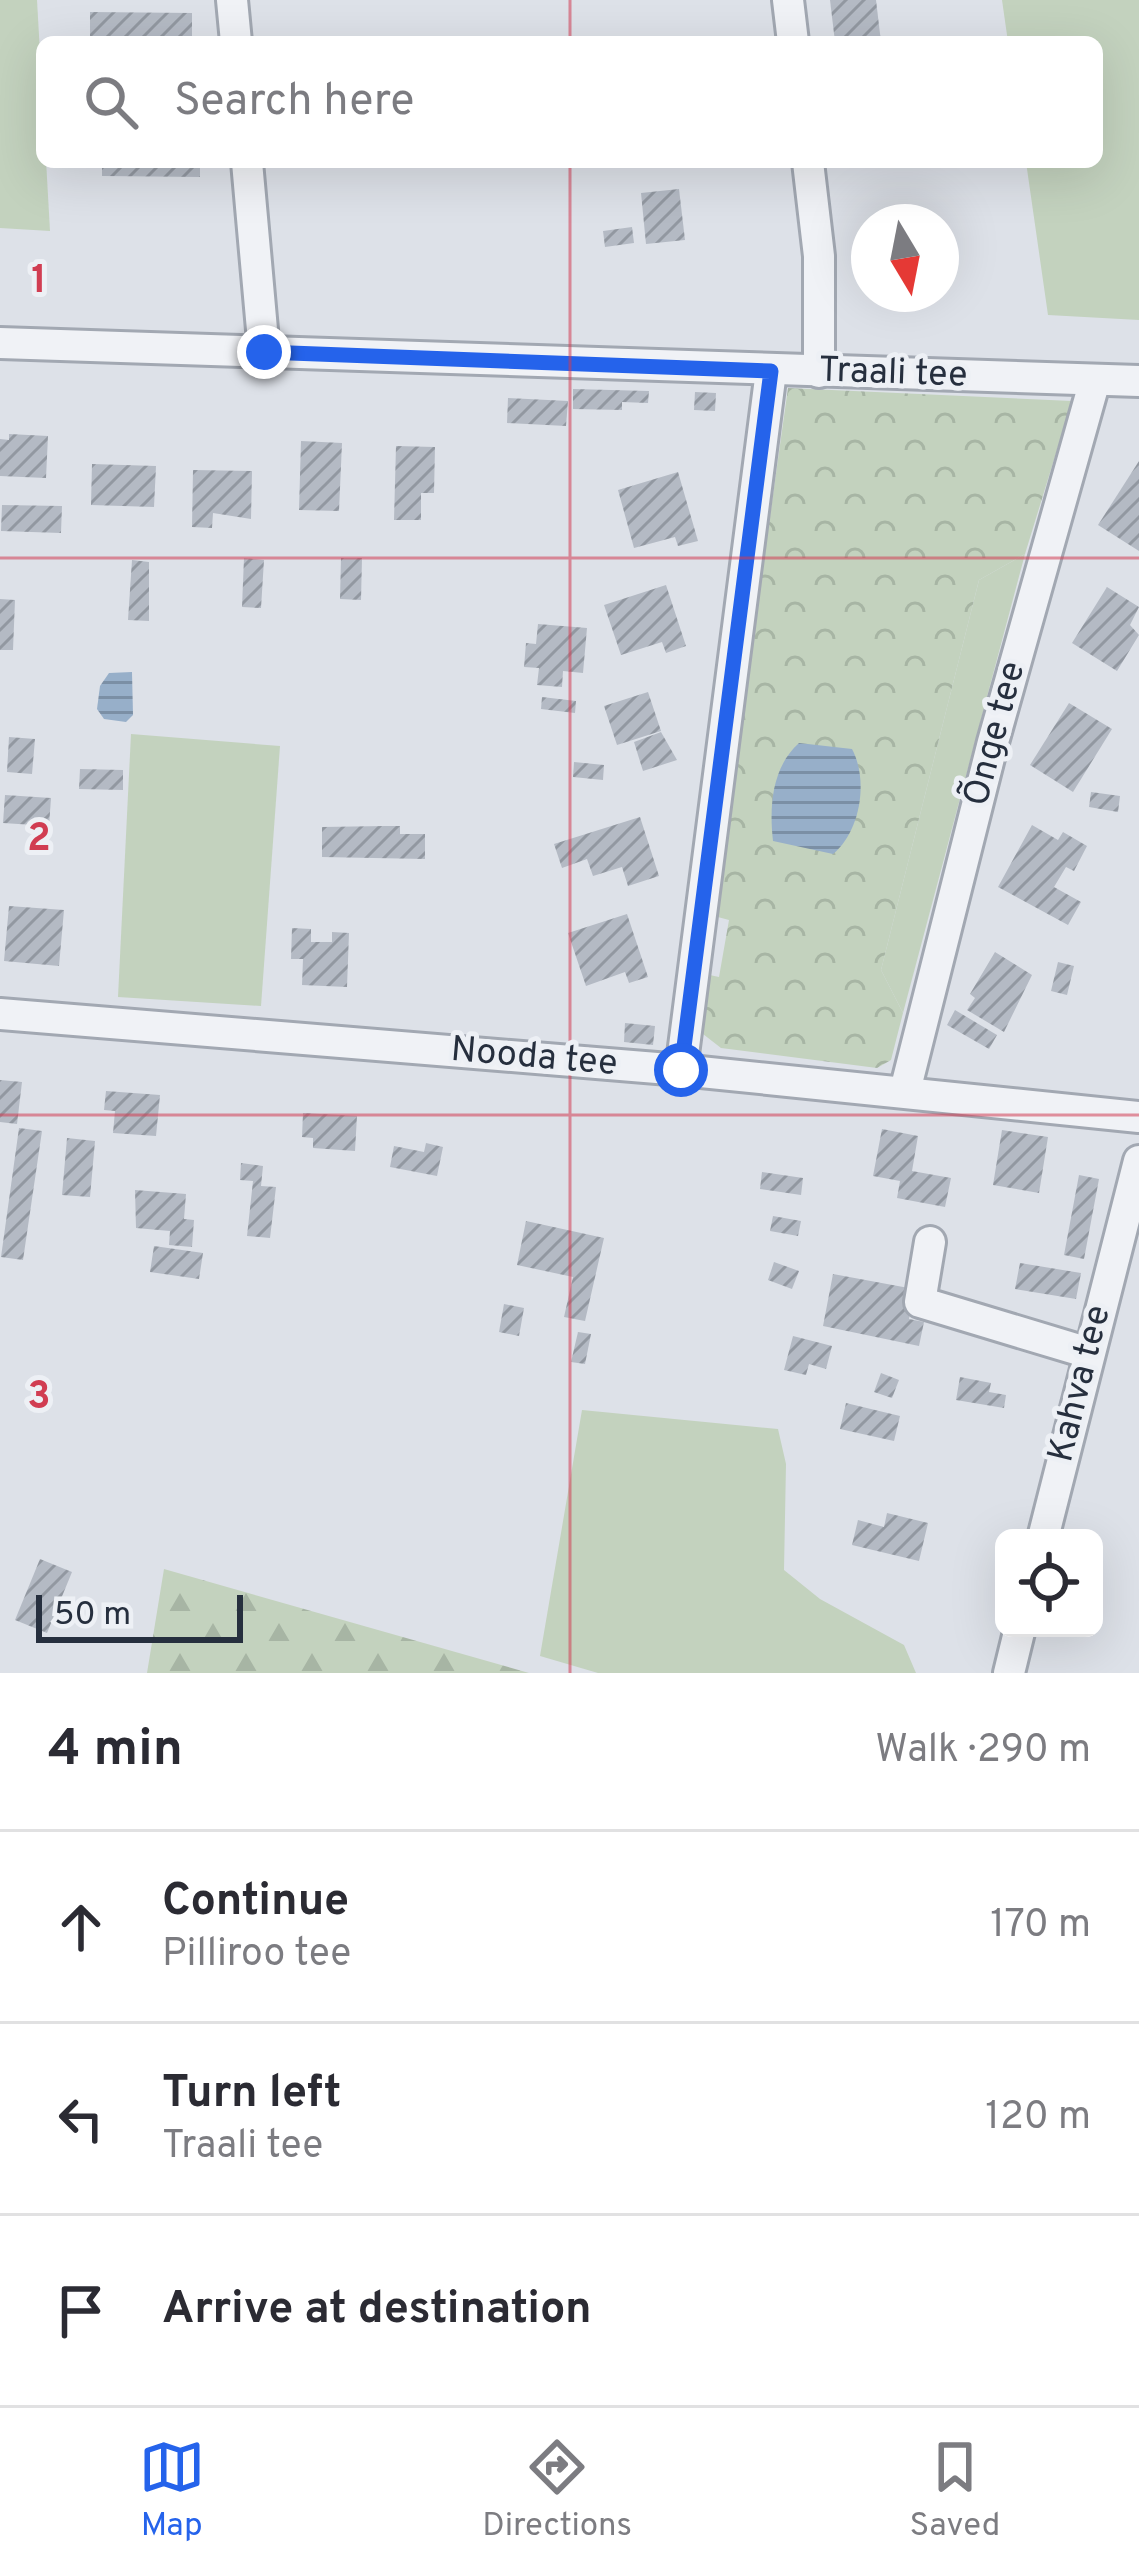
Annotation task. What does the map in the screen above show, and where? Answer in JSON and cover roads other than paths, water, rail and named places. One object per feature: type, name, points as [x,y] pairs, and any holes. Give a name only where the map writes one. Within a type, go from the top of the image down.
[{"type":"street","points":[[232,0],[235,36]]},
{"type":"street","points":[[788,0],[792,36]]},
{"type":"street","points":[[248,168],[264,352]]},
{"type":"street","points":[[809,168],[819,256],[819,372]]},
{"type":"street","name":"Traali tee","points":[[0,343],[1139,381]]},
{"type":"street","points":[[681,1070],[771,371]]},
{"type":"street","name":"Õnge tee","points":[[905,1091],[992,742],[1096,380]]},
{"type":"street","name":"Nooda tee","points":[[0,1014],[681,1070],[1139,1117]]},
{"type":"street","name":"Kahva tee","points":[[1045,1529],[1139,1161]]},
{"type":"street","points":[[930,1242],[920,1302],[1089,1353]]},
{"type":"street","points":[[1009,1673],[1018,1637]]},
{"type":"water","points":[[132,672],[133,715],[126,722],[104,719],[97,709],[100,686],[109,673]]},
{"type":"water","points":[[799,743],[852,749],[857,762],[859,805],[850,833],[833,854],[773,841],[774,788],[783,764]]}]
